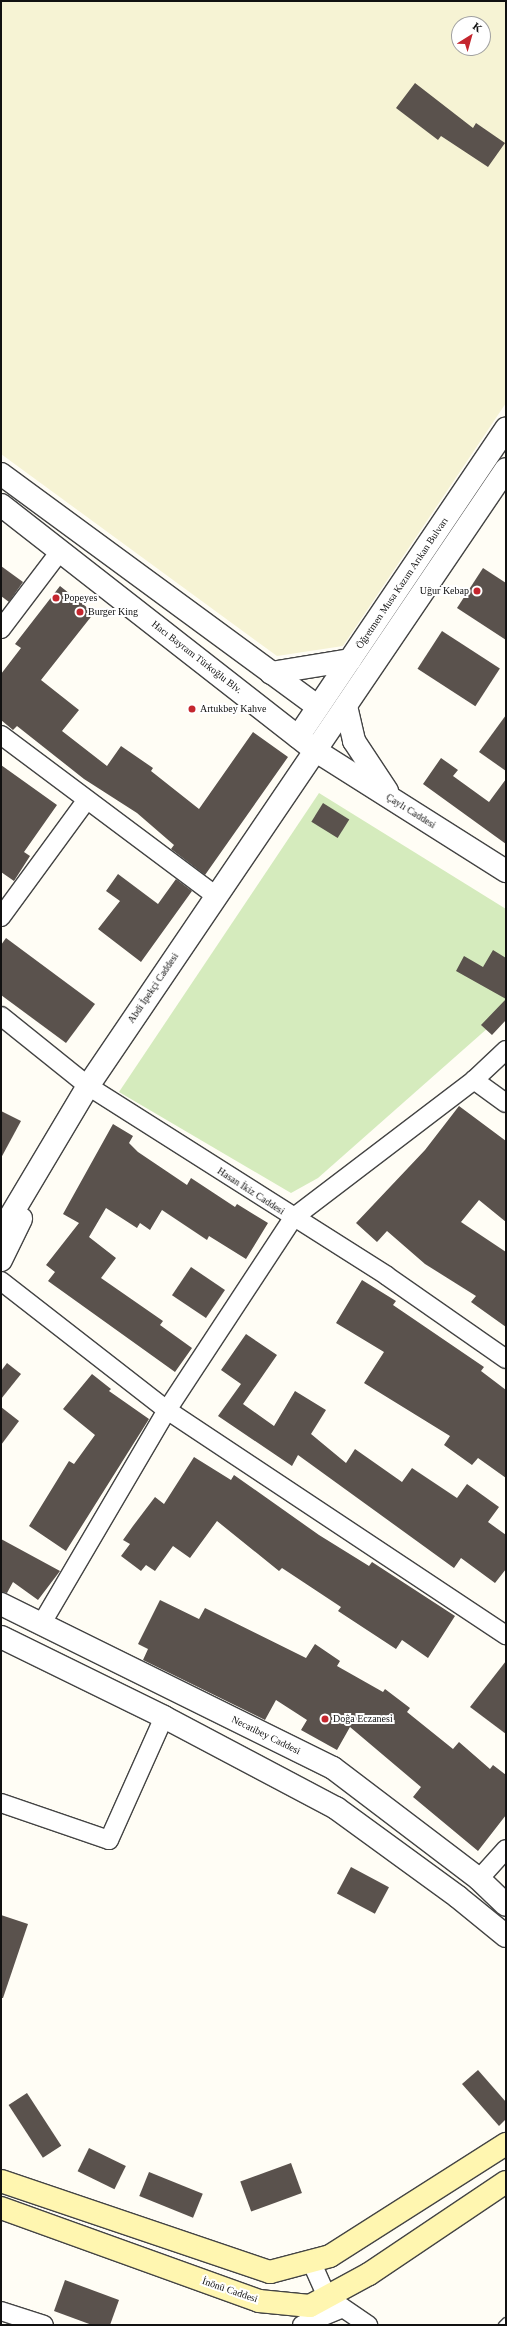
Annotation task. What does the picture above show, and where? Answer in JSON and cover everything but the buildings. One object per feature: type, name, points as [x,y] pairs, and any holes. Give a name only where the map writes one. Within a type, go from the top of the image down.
[{"type":"main road","points":[[1,2181],[270,2272],[330,2256],[506,2144]]},
{"type":"main road","name":"İnönü Caddesi","points":[[1,2208],[259,2301],[310,2306],[335,2302],[369,2274],[506,2182]]},
{"type":"street","name":"Öğretmen Musa Kazım Arıkan Bulvarı","points":[[298,737],[506,429]]},
{"type":"street","points":[[482,463],[505,474]]},
{"type":"street","points":[[1,474],[318,706]]},
{"type":"street","name":"Öğretmen Musa Kazım Arıkan Bulvarı","points":[[316,751],[505,474]]},
{"type":"street","name":"Hacı Bayram Türkoğlu Blv.","points":[[1,505],[61,550],[316,751]]},
{"type":"street","points":[[1,629],[61,550]]},
{"type":"street","points":[[271,673],[350,660]]},
{"type":"street","points":[[346,706],[354,741],[395,801]]},
{"type":"street","points":[[1,735],[86,801],[215,894]]},
{"type":"street","name":"Çaylı Caddesi","points":[[316,751],[506,871]]},
{"type":"street","name":"Abdi İpekçi Caddesi","points":[[1,1232],[88,1086],[215,894],[316,751]]},
{"type":"street","points":[[1,917],[86,801]]},
{"type":"street","name":"Hasan İkiz Caddesi","points":[[1,1016],[88,1086],[293,1218],[387,1276],[506,1359]]},
{"type":"street","points":[[42,1623],[167,1410],[293,1218],[474,1080],[506,1050]]},
{"type":"street","points":[[474,1080],[506,1103]]},
{"type":"street","points":[[1,1260],[88,1086]]},
{"type":"street","points":[[1,1281],[167,1410],[506,1635]]},
{"type":"street","name":"Necatibey Caddesi","points":[[1,1604],[333,1768],[479,1879],[506,1905]]},
{"type":"street","points":[[1,1637],[164,1717],[336,1808],[458,1897],[506,1936]]},
{"type":"street","points":[[1,1803],[109,1840],[164,1717]]},
{"type":"street","points":[[458,1897],[479,1879],[506,1849]]},
{"type":"street","points":[[311,2262],[335,2302],[368,2325]]},
{"type":"street","points":[[302,2325],[335,2302]]},
{"type":"street","points":[[1,2311],[44,2325]]},
{"type":"lane","points":[[503,2325],[506,2322]]},
{"type":"shaded area","points":[[1,1],[506,1],[506,403],[343,646],[277,656],[1,454]]},
{"type":"green space","points":[[319,793],[506,909],[506,1012],[318,1178],[291,1193],[119,1092]]},
{"type":"place","name":"Uğur Kebap","points":[[477,591]]},
{"type":"place","name":"Popeyes","points":[[56,598]]},
{"type":"place","name":"Burger King","points":[[80,612]]},
{"type":"place","name":"Artukbey Kahve","points":[[192,709]]},
{"type":"place","name":"Doğa Eczanesi","points":[[325,1719]]}]
